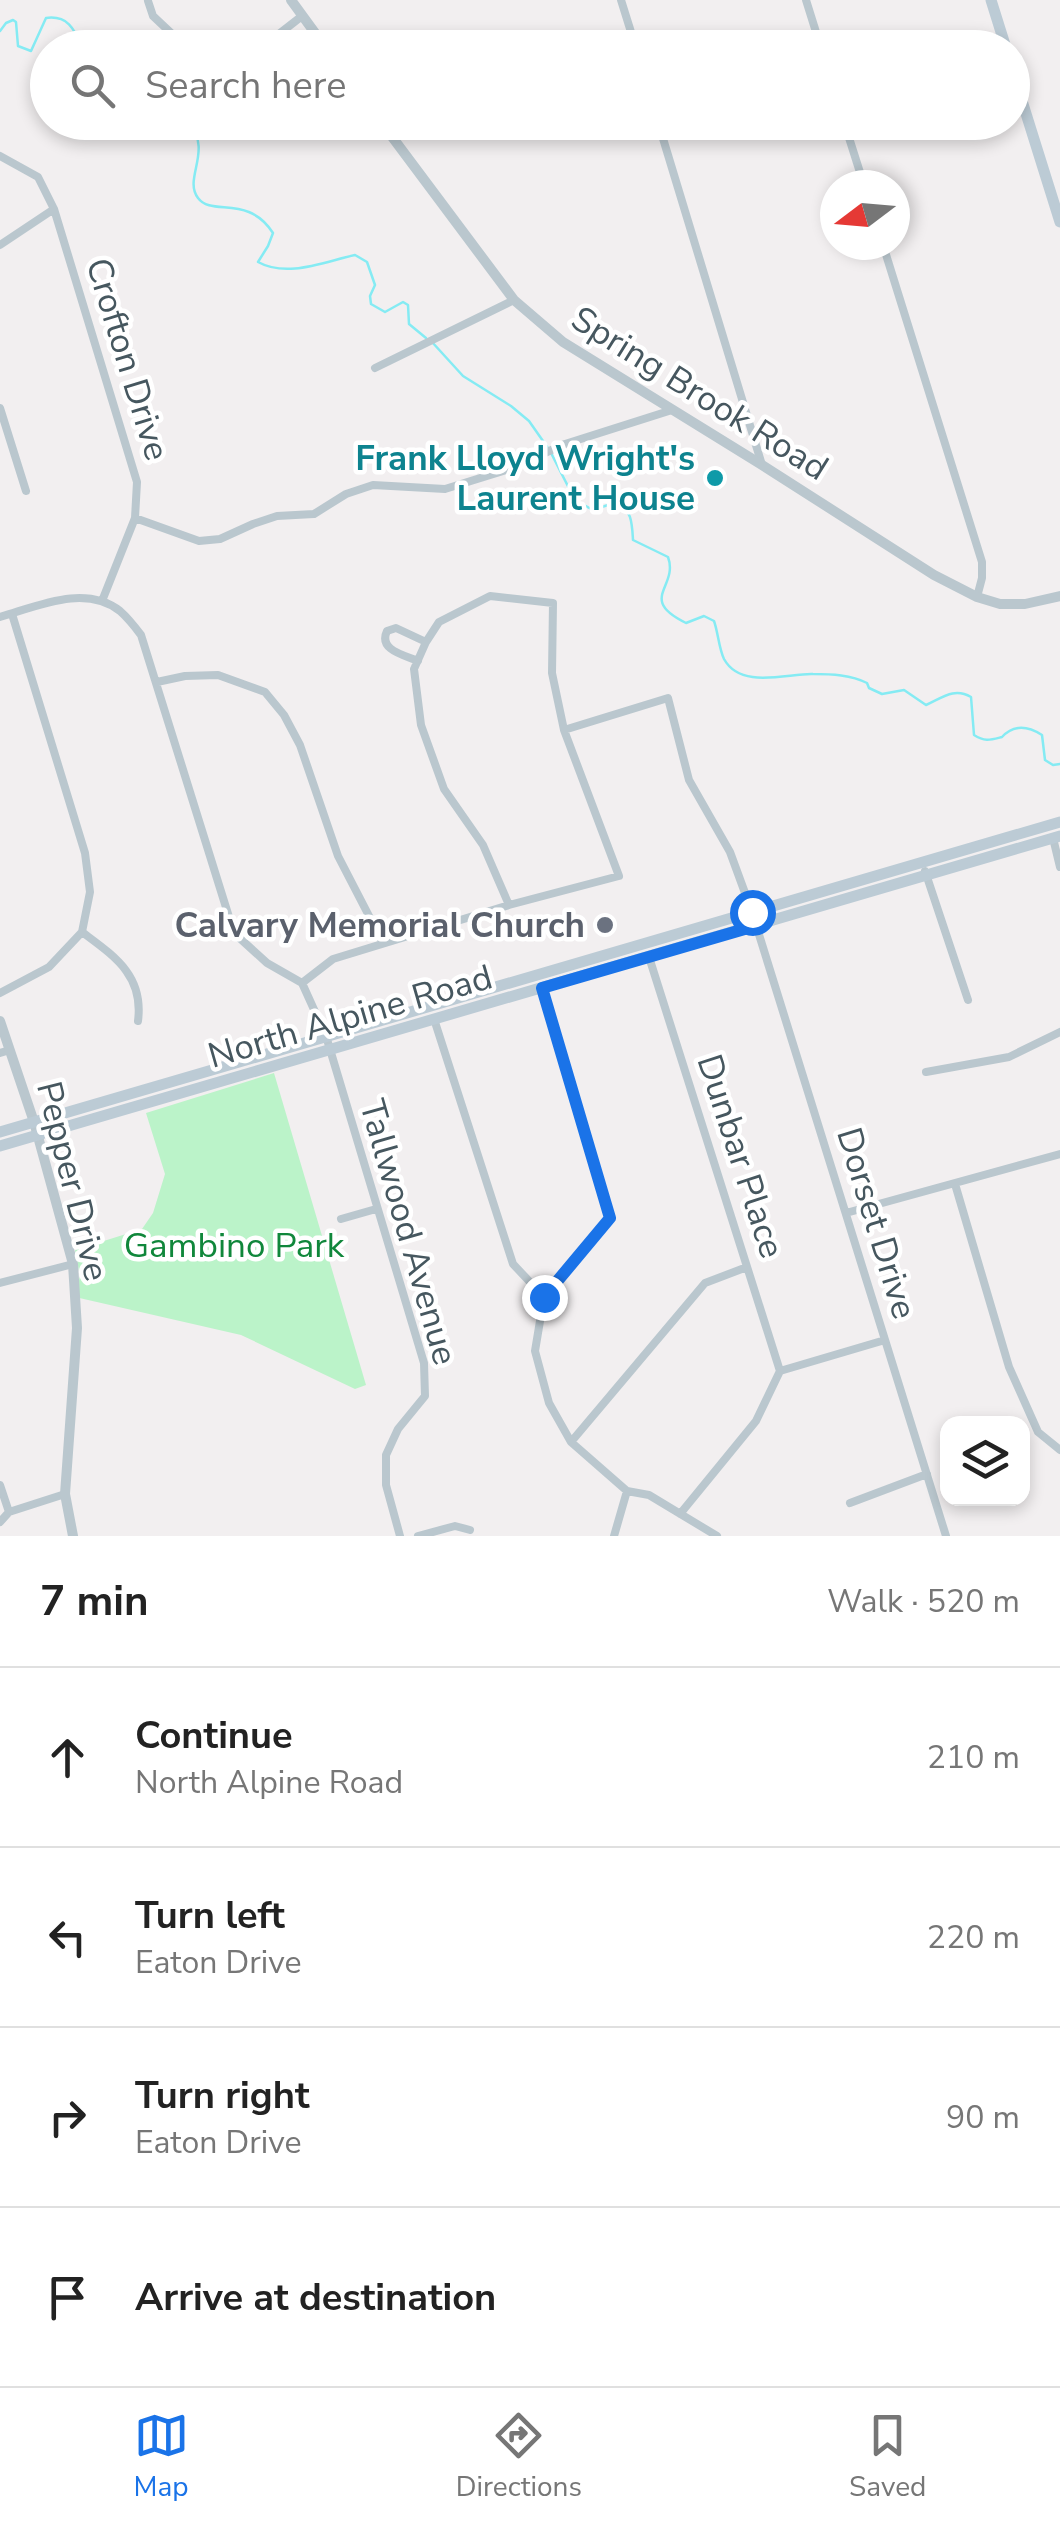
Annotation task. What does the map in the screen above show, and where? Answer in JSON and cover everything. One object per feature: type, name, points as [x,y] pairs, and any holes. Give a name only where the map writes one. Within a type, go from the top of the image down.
[{"type":"main road","points":[[991,0],[1000,30]]},
{"type":"main road","points":[[1030,119],[1055,188],[1060,222]]},
{"type":"main road","name":"North Alpine Road","points":[[0,1132],[1060,822]]},
{"type":"main road","name":"North Alpine Road","points":[[0,1146],[1056,837]]},
{"type":"street","points":[[291,0],[312,30]]},
{"type":"street","points":[[621,0],[630,30]]},
{"type":"street","points":[[806,0],[815,30]]},
{"type":"street","points":[[148,1],[153,16],[168,30]]},
{"type":"street","points":[[284,30],[302,16]]},
{"type":"street","name":"Spring Brook Road","points":[[394,140],[514,300],[564,342],[932,574],[1000,604],[1025,604],[1060,596]]},
{"type":"street","points":[[663,140],[762,464]]},
{"type":"street","points":[[850,140],[859,170]]},
{"type":"street","name":"Crofton Drive","points":[[0,156],[38,177],[54,209],[137,482],[135,518],[102,601]]},
{"type":"street","points":[[0,245],[54,209]]},
{"type":"street","points":[[887,260],[982,562],[977,596]]},
{"type":"street","points":[[375,368],[514,300]]},
{"type":"street","points":[[0,408],[26,491]]},
{"type":"street","points":[[135,518],[199,541],[220,539],[276,516],[314,514],[346,494],[374,484],[445,489],[509,469],[565,444],[672,410]]},
{"type":"street","points":[[0,617],[72,597],[102,601],[122,612],[141,635],[234,933],[267,963],[302,983],[333,959],[620,876],[564,730],[552,673],[554,604],[490,596],[439,622],[416,665],[421,725],[444,789],[483,845],[509,905]]},
{"type":"street","points":[[0,993],[49,967],[82,932],[90,892],[86,853],[12,614]]},
{"type":"street","points":[[416,665],[390,650],[384,643],[384,634],[396,628],[426,642]]},
{"type":"street","points":[[157,682],[218,674],[265,692],[284,715],[300,745],[338,856],[383,943]]},
{"type":"street","name":"Dorset Drive","points":[[564,730],[668,698],[689,780],[730,852],[752,912],[946,1536]]},
{"type":"street","points":[[1056,837],[1060,867]]},
{"type":"street","points":[[922,862],[968,1000]]},
{"type":"street","points":[[82,932],[119,959],[140,1006],[138,1021]]},
{"type":"street","name":"Dunbar Place","points":[[648,957],[780,1372]]},
{"type":"street","points":[[538,974],[610,1218],[544,1297],[534,1352],[548,1403],[570,1442],[627,1491],[649,1494],[717,1536]]},
{"type":"street","name":"Tallwood Avenue","points":[[302,983],[326,1036],[424,1363],[425,1396],[398,1429],[386,1455],[386,1485],[400,1536]]},
{"type":"street","points":[[434,1019],[513,1264],[544,1297]]},
{"type":"street","name":"Pepper Drive","points":[[0,1021],[5,1052],[34,1122],[73,1264],[77,1328],[65,1494],[73,1536]]},
{"type":"street","points":[[926,1072],[1010,1057],[1060,1032]]},
{"type":"street","points":[[846,1212],[1060,1154]]},
{"type":"street","points":[[955,1184],[1008,1367],[1038,1432],[1060,1450]]},
{"type":"street","points":[[342,1219],[376,1208]]},
{"type":"street","points":[[0,1283],[73,1264]]},
{"type":"street","points":[[570,1442],[705,1283],[747,1267]]},
{"type":"street","points":[[680,1514],[756,1421],[780,1372],[885,1340]]},
{"type":"street","points":[[850,1503],[927,1474]]},
{"type":"street","points":[[0,1485],[8,1512]]},
{"type":"street","points":[[614,1536],[627,1491]]},
{"type":"street","points":[[0,1522],[8,1512],[65,1494]]},
{"type":"street","points":[[418,1536],[455,1526],[470,1530]]},
{"type":"green space","name":"Gambino Park","points":[[274,1073],[366,1385],[355,1389],[241,1335],[75,1297],[80,1276],[75,1250],[142,1229],[153,1213],[165,1174],[146,1113]]},
{"type":"waterway","points":[[41,30],[46,18],[65,21],[74,30]]},
{"type":"waterway","points":[[0,31],[13,20],[18,46],[30,51]]},
{"type":"waterway","points":[[197,140],[194,190],[198,198],[212,206],[253,214],[273,233],[258,262],[293,269],[355,255],[367,262],[375,285],[371,304],[385,312],[403,302],[408,305],[409,324],[426,338]]},
{"type":"waterway","points":[[432,342],[463,376],[529,421],[550,451],[575,500],[593,510],[617,502],[626,509],[633,540],[668,557],[664,607],[686,623],[704,616],[714,621],[722,655],[732,669],[765,678],[813,674],[848,677],[867,683],[882,694],[904,690],[926,705],[948,695],[965,694],[971,697],[974,735],[991,740],[1016,728],[1032,730],[1042,735],[1045,760],[1060,764]]},
{"type":"place","name":"Frank Lloyd Wright's Laurent House","points":[[715,478]]},
{"type":"place","name":"Calvary Memorial Church","points":[[605,925]]},
{"type":"route","points":[[544,1297],[610,1218],[542,988],[755,926],[752,912]]}]
